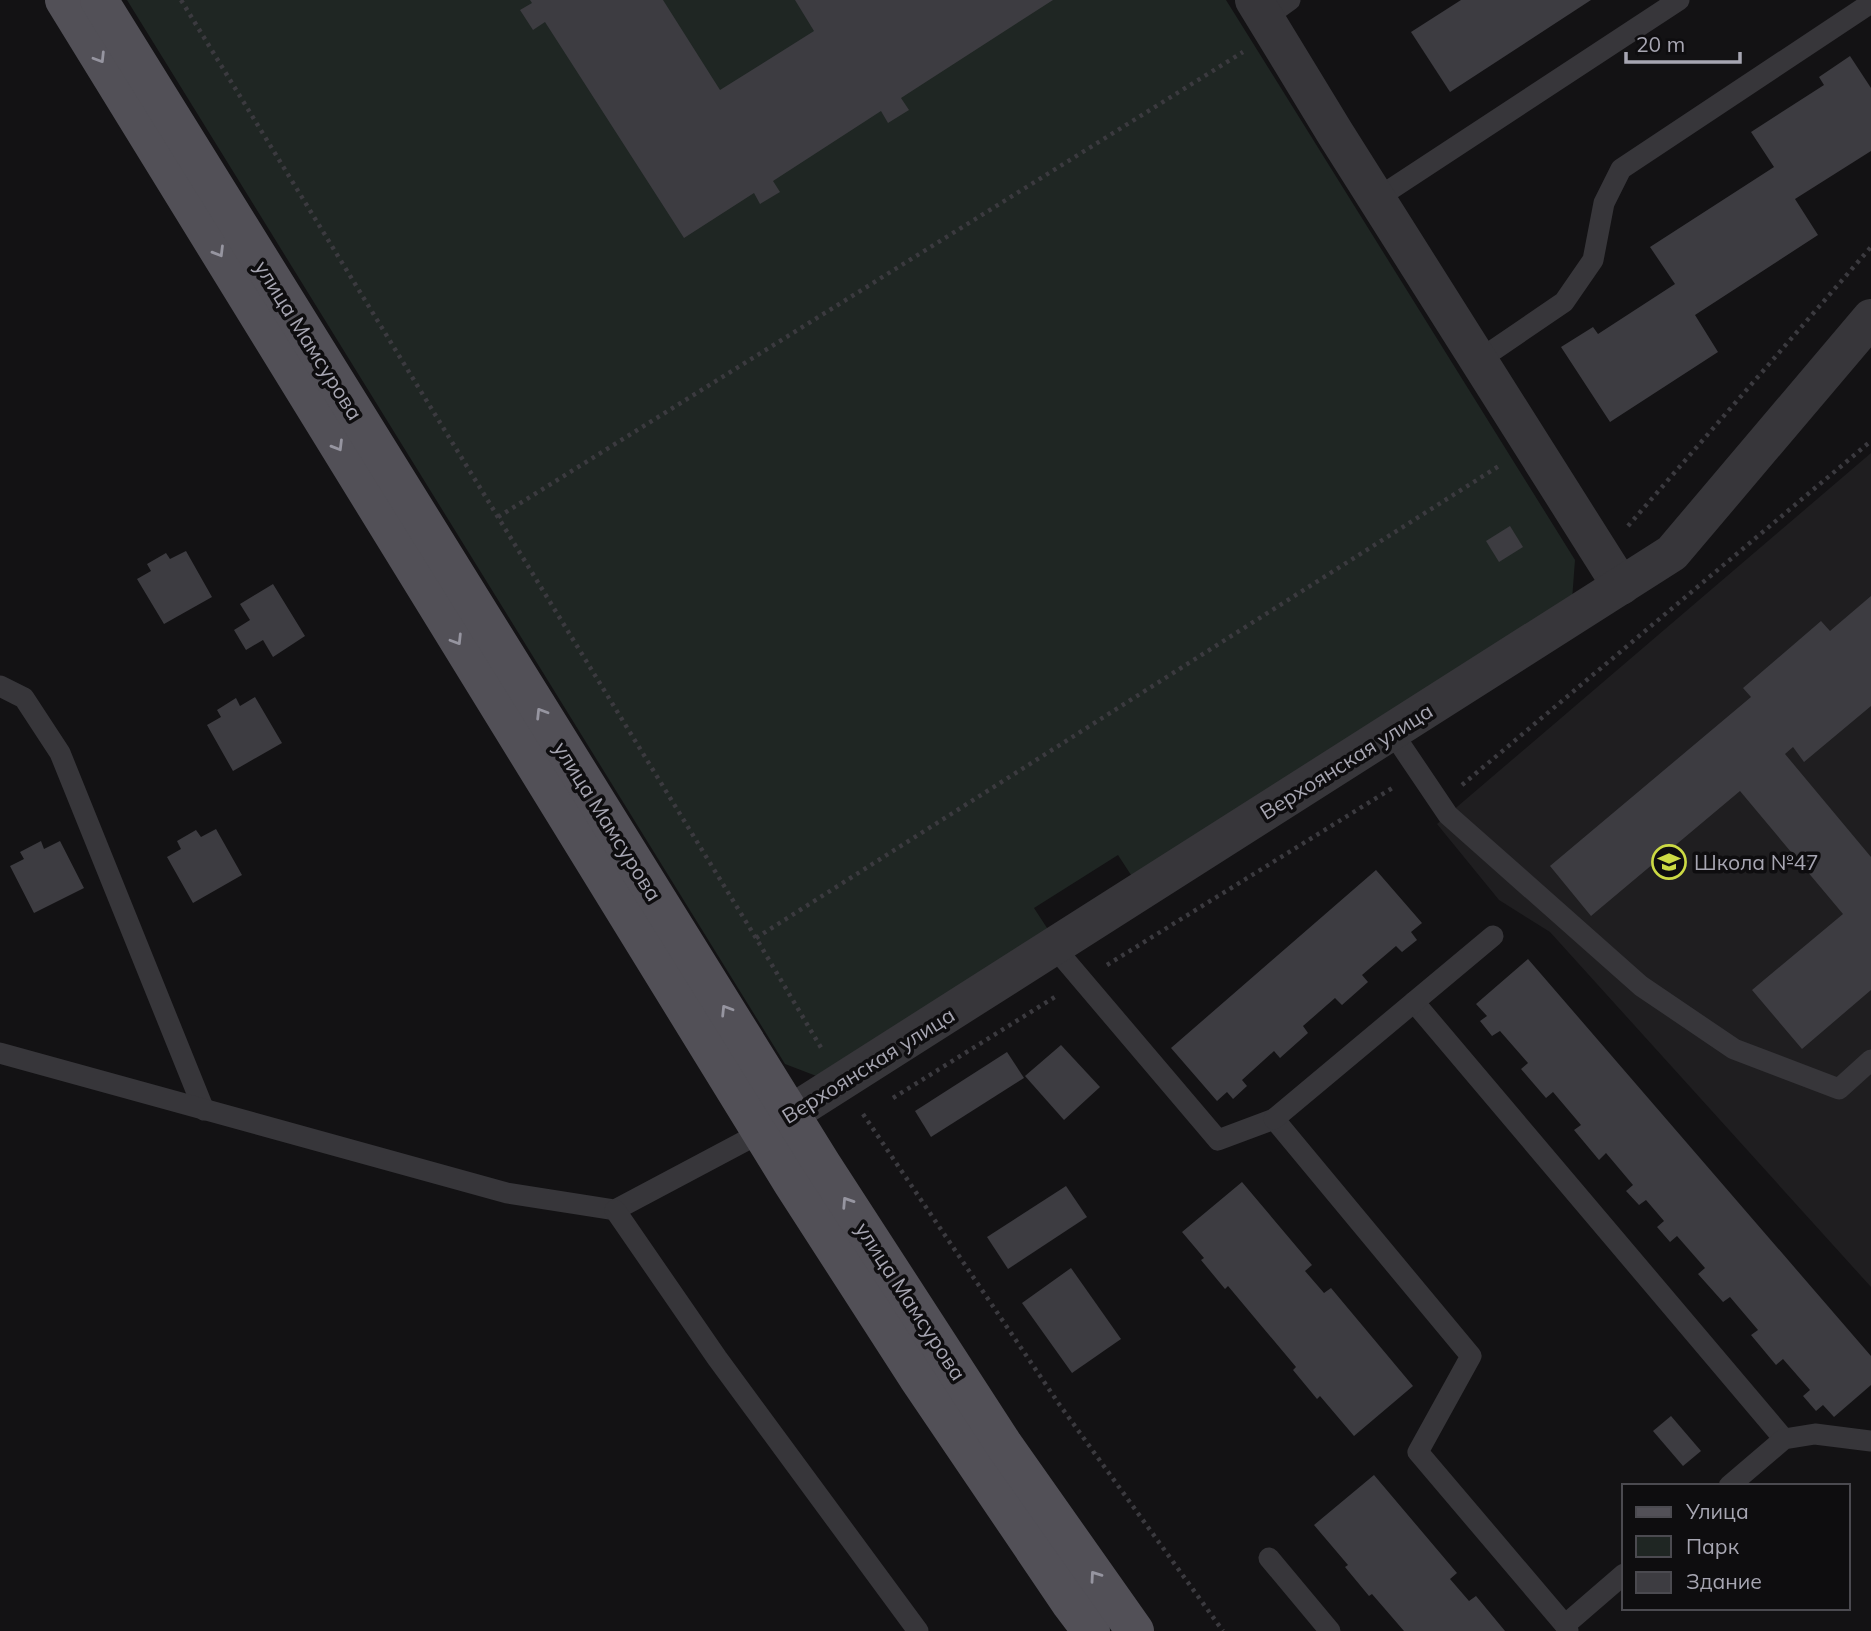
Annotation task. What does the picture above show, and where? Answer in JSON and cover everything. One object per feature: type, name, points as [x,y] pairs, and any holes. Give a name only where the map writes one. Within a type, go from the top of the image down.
[{"type":"main road","name":"улица Мамсурова","points":[[64,0],[776,1124],[1135,1631]]},
{"type":"main road","name":"улица Мамсурова","points":[[99,0],[776,1124],[925,1388],[1091,1631]]},
{"type":"street","points":[[1271,13],[1377,199],[1612,571]]},
{"type":"street","name":"Верхоянская улица","points":[[776,1124],[1392,732],[1612,571],[1672,553],[1871,318]]},
{"type":"lane","points":[[1377,199],[1679,0]]},
{"type":"lane","points":[[1479,360],[1564,302],[1593,260],[1604,203],[1621,169],[1871,3]]},
{"type":"lane","points":[[0,686],[24,698],[61,753],[204,1110]]},
{"type":"lane","points":[[1392,732],[1448,815],[1641,986],[1734,1049],[1839,1089],[1871,1060]]},
{"type":"lane","points":[[1054,947],[1218,1140],[1275,1119],[1493,936]]},
{"type":"lane","points":[[1414,1002],[1784,1439]]},
{"type":"lane","points":[[0,1053],[507,1193],[615,1210],[776,1124]]},
{"type":"lane","points":[[1275,1119],[1471,1356],[1418,1452],[1566,1628],[1622,1576]]},
{"type":"lane","points":[[615,1210],[717,1359],[918,1631]]},
{"type":"lane","points":[[1731,1484],[1784,1439],[1815,1434],[1871,1441]]},
{"type":"lane","points":[[1269,1558],[1330,1631]]},
{"type":"path","points":[[181,0],[841,1082],[1059,1404],[1223,1631]]},
{"type":"path","points":[[498,517],[1271,13]]},
{"type":"path","points":[[1612,571],[1871,247]]},
{"type":"path","points":[[1440,804],[1871,441]]},
{"type":"path","points":[[756,939],[1532,444]]},
{"type":"path","points":[[887,1102],[1419,771]]},
{"type":"shaded area","name":"Школа №47","points":[[1871,453],[1871,1287],[1550,932],[1499,900],[1437,824]]},
{"type":"green space","points":[[127,0],[1226,0],[1575,560],[1572,600],[1133,878],[1118,855],[1034,908],[1049,931],[819,1077],[785,1064]]},
{"type":"building","points":[[530,0],[663,0],[720,90],[814,31],[795,0],[1053,0],[901,98],[909,110],[888,123],[881,111],[773,181],[780,192],[760,204],[754,193],[684,238],[545,22],[533,30],[520,10],[532,3]]},
{"type":"building","points":[[1461,0],[1591,0],[1450,92],[1411,32]]},
{"type":"building","points":[[1850,56],[1871,88],[1871,151],[1795,199],[1818,235],[1695,315],[1718,352],[1610,422],[1561,347],[1593,327],[1598,334],[1675,284],[1650,247],[1774,167],[1751,132],[1824,85],[1819,77]]},
{"type":"building","points":[[1510,526],[1523,547],[1499,562],[1486,541]]},
{"type":"building","points":[[186,551],[212,597],[164,624],[137,579],[151,571],[147,564],[166,553],[170,559]]},
{"type":"building","points":[[273,584],[305,636],[273,657],[263,640],[246,650],[234,630],[250,620],[240,604]]},
{"type":"building","points":[[1871,596],[1871,706],[1804,762],[1793,747],[1785,754],[1871,857],[1871,990],[1802,1049],[1752,990],[1843,914],[1740,791],[1591,916],[1550,866],[1751,697],[1743,688],[1821,621],[1830,631]]},
{"type":"building","points":[[255,697],[282,743],[233,771],[207,725],[221,717],[217,710],[236,698],[240,706]]},
{"type":"building","points":[[216,829],[242,875],[193,903],[167,857],[181,849],[177,841],[196,830],[201,837]]},
{"type":"building","points":[[41,841],[44,849],[60,841],[84,888],[34,913],[10,866],[24,859],[20,852]]},
{"type":"building","points":[[1376,870],[1422,923],[1411,932],[1417,940],[1402,952],[1396,946],[1362,975],[1368,982],[1342,1005],[1335,998],[1303,1026],[1308,1033],[1280,1058],[1274,1051],[1242,1080],[1247,1086],[1233,1099],[1227,1092],[1217,1101],[1171,1048]]},
{"type":"building","points":[[1528,959],[1871,1356],[1871,1385],[1834,1417],[1823,1405],[1816,1411],[1803,1396],[1810,1390],[1783,1359],[1776,1365],[1751,1335],[1758,1330],[1730,1297],[1723,1302],[1698,1274],[1705,1268],[1677,1236],[1670,1242],[1657,1227],[1664,1221],[1646,1200],[1639,1205],[1626,1191],[1633,1185],[1606,1153],[1599,1160],[1574,1130],[1581,1125],[1553,1092],[1546,1098],[1521,1069],[1528,1063],[1500,1031],[1492,1036],[1480,1021],[1487,1016],[1476,1004]]},
{"type":"building","points":[[1061,1045],[1100,1087],[1064,1120],[1025,1076]]},
{"type":"building","points":[[1007,1052],[1024,1078],[931,1137],[915,1111]]},
{"type":"building","points":[[1242,1182],[1312,1265],[1305,1271],[1324,1293],[1331,1288],[1413,1386],[1354,1436],[1320,1396],[1317,1399],[1293,1370],[1296,1367],[1228,1286],[1225,1289],[1182,1232]]},
{"type":"building","points":[[1066,1186],[1087,1217],[1008,1269],[987,1237]]},
{"type":"building","points":[[1071,1268],[1121,1339],[1072,1373],[1022,1303]]},
{"type":"building","points":[[1671,1416],[1701,1451],[1683,1466],[1653,1431]]},
{"type":"building","points":[[1374,1475],[1457,1573],[1450,1579],[1469,1601],[1476,1596],[1505,1631],[1404,1631],[1372,1594],[1369,1596],[1345,1567],[1348,1565],[1314,1525]]},
{"type":"place","name":"Школа №47","points":[[1669,862]]}]
